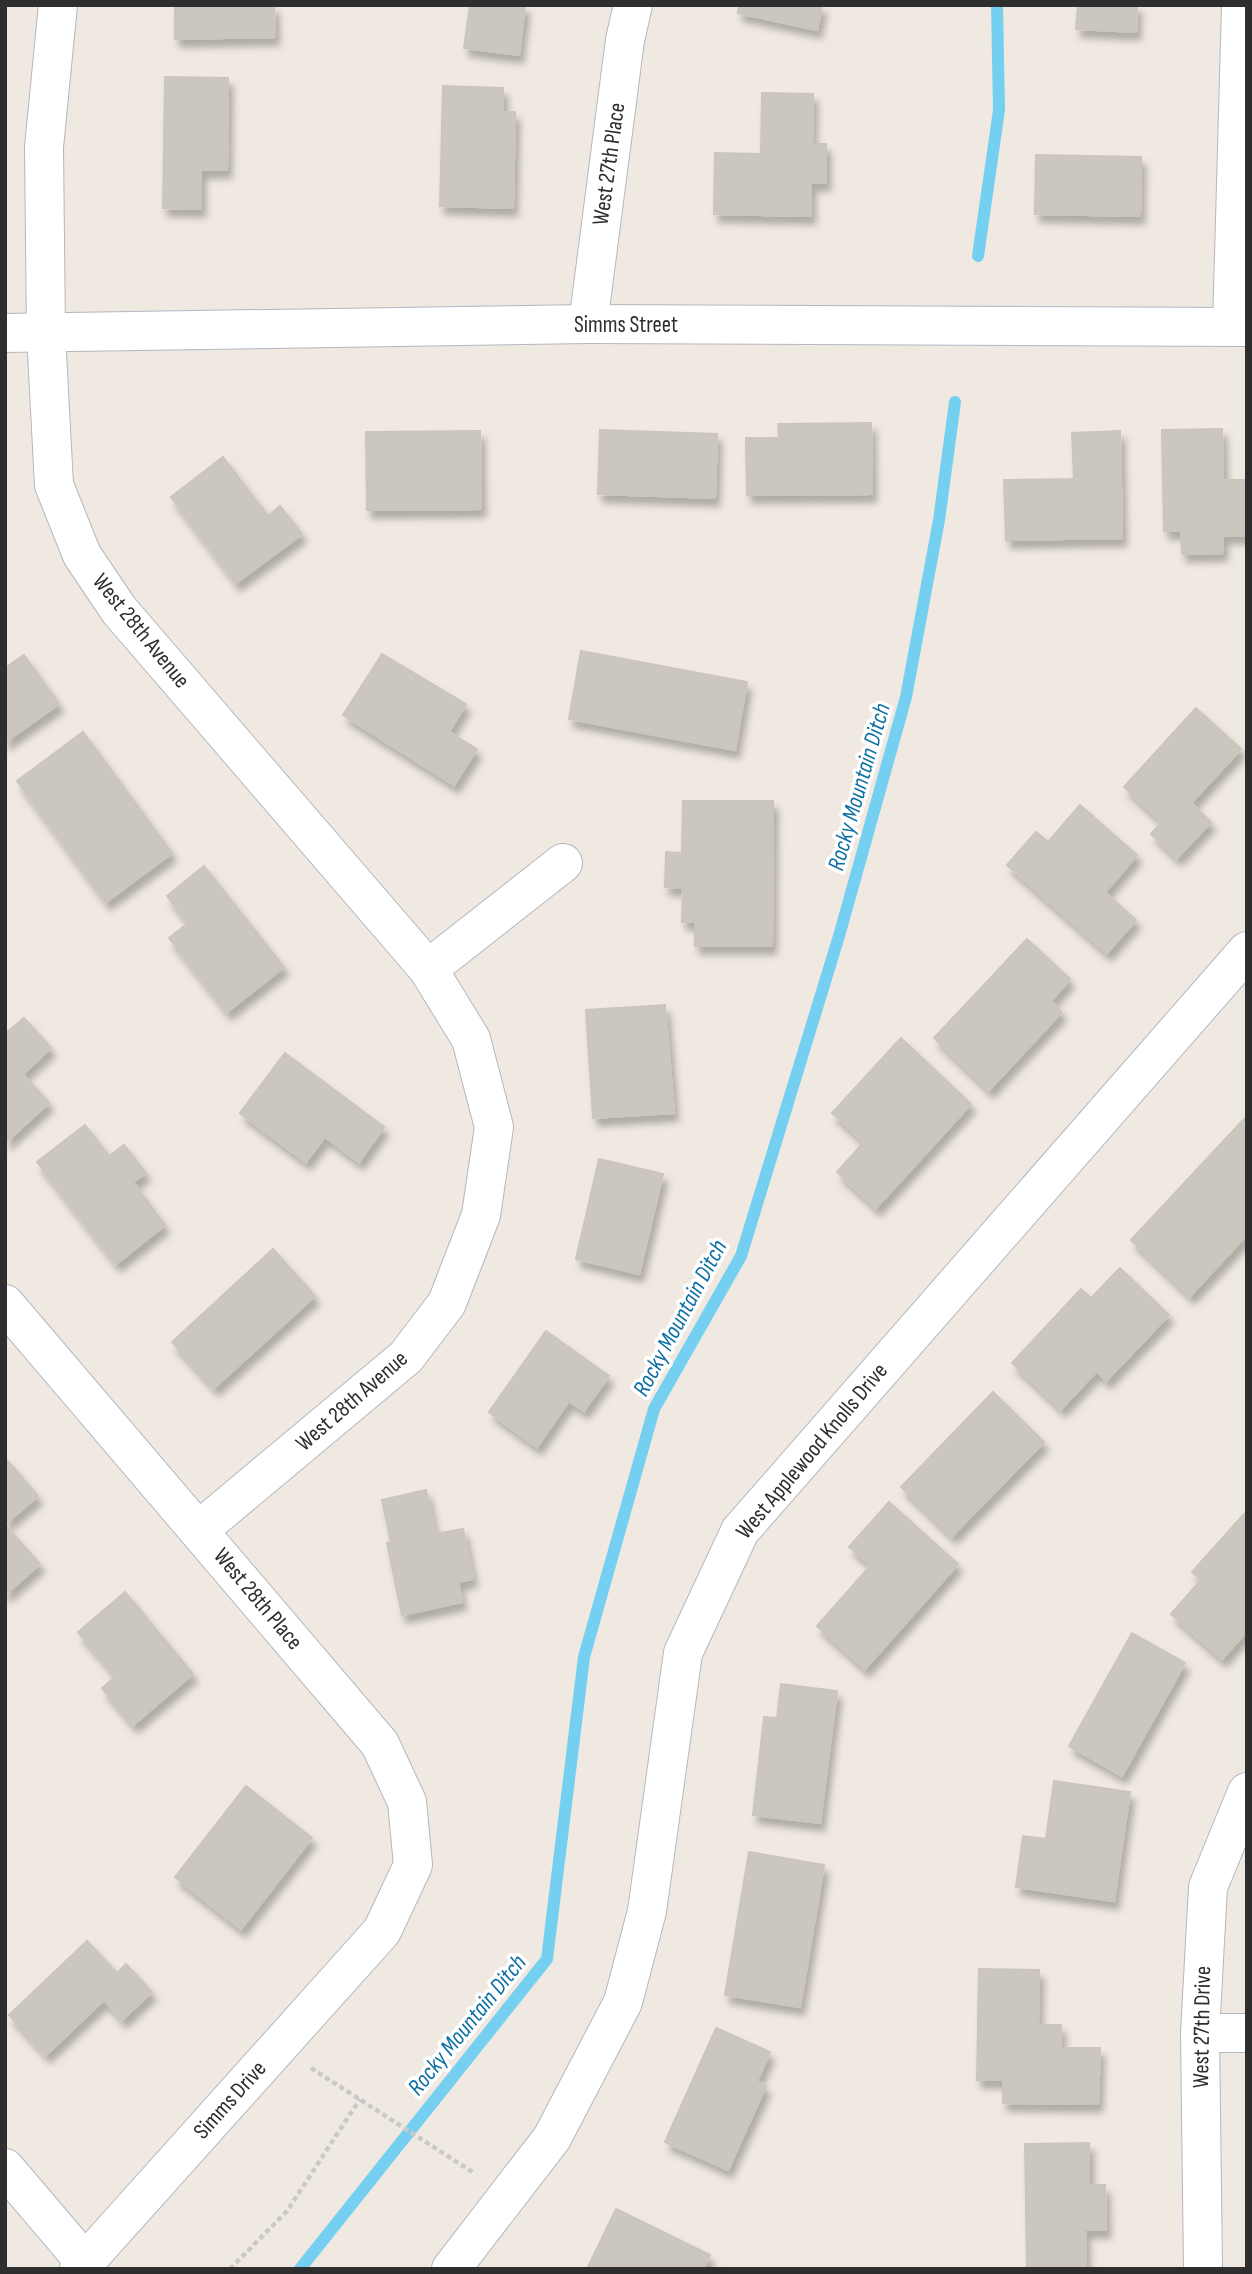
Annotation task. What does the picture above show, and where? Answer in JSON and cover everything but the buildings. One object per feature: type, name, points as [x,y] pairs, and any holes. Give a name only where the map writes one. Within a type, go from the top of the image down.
[{"type":"street","name":"West 28th Avenue","points":[[58,5],[44,148],[46,334],[54,485],[82,555],[119,610],[428,969],[471,1039],[494,1127],[481,1215],[447,1303],[406,1357],[199,1530]]},
{"type":"street","name":"West 27th Place","points":[[588,324],[625,40],[633,5]]},
{"type":"street","points":[[1240,327],[1241,5]]},
{"type":"street","name":"Simms Street","points":[[5,333],[588,324],[1240,327]]},
{"type":"street","points":[[428,969],[563,863]]},
{"type":"street","name":"West Applewood Knolls Drive","points":[[451,2269],[552,2138],[622,2002],[647,1911],[683,1653],[740,1531],[1247,951]]},
{"type":"street","name":"West 28th Place","points":[[5,1304],[380,1744],[407,1802],[413,1865],[382,1931]]},
{"type":"street","name":"West 27th Drive","points":[[1203,2269],[1200,2033],[1208,1887],[1247,1792]]},
{"type":"street","name":"Simms Drive","points":[[82,2265],[382,1931]]},
{"type":"street","points":[[1200,2033],[1247,2033]]},
{"type":"street","points":[[5,2168],[82,2265]]},
{"type":"path","points":[[277,2048],[509,2193]]},
{"type":"path","points":[[230,2269],[287,2211],[360,2099]]},
{"type":"waterway","name":"Rocky Mountain Ditch","points":[[978,256],[999,110],[997,5]]},
{"type":"waterway","name":"Rocky Mountain Ditch","points":[[300,2269],[547,1959],[584,1657],[654,1409],[741,1256],[839,936],[906,697],[939,520],[955,402]]}]
